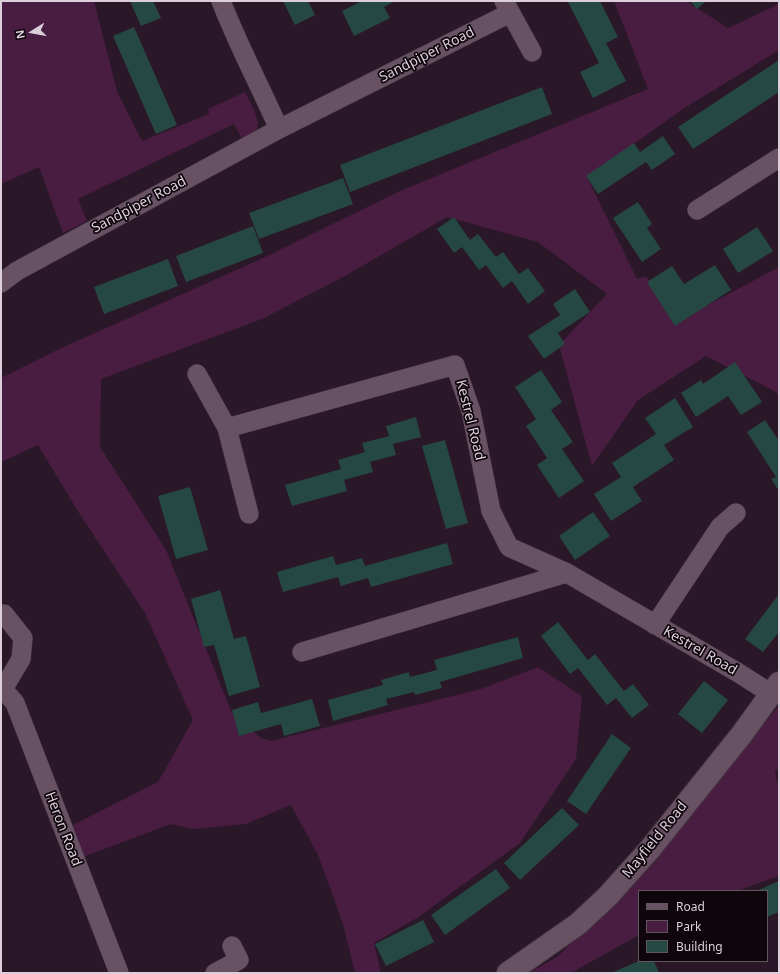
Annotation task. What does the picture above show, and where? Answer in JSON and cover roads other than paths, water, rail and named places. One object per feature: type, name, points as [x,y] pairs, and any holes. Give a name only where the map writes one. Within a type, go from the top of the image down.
[{"type":"street","points":[[221,1],[232,29],[248,60],[279,129]]},
{"type":"street","name":"Sandpiper Road","points":[[1,283],[17,271],[507,7],[532,52]]},
{"type":"street","points":[[697,210],[779,158]]},
{"type":"street","name":"Kestrel Road","points":[[227,428],[455,365],[471,411],[491,511],[509,547],[567,573],[737,672],[775,688]]},
{"type":"street","points":[[197,374],[227,428],[249,514]]},
{"type":"street","points":[[654,625],[720,527],[736,513]]},
{"type":"street","points":[[302,652],[567,573]]},
{"type":"street","points":[[2,690],[21,659],[23,638],[4,614]]},
{"type":"street","name":"Mayfield Road","points":[[508,973],[578,924],[608,896],[650,849],[742,734],[775,688]]},
{"type":"street","name":"Heron Road","points":[[2,690],[15,703],[118,973]]},
{"type":"street","points":[[215,973],[239,960],[232,946]]}]
